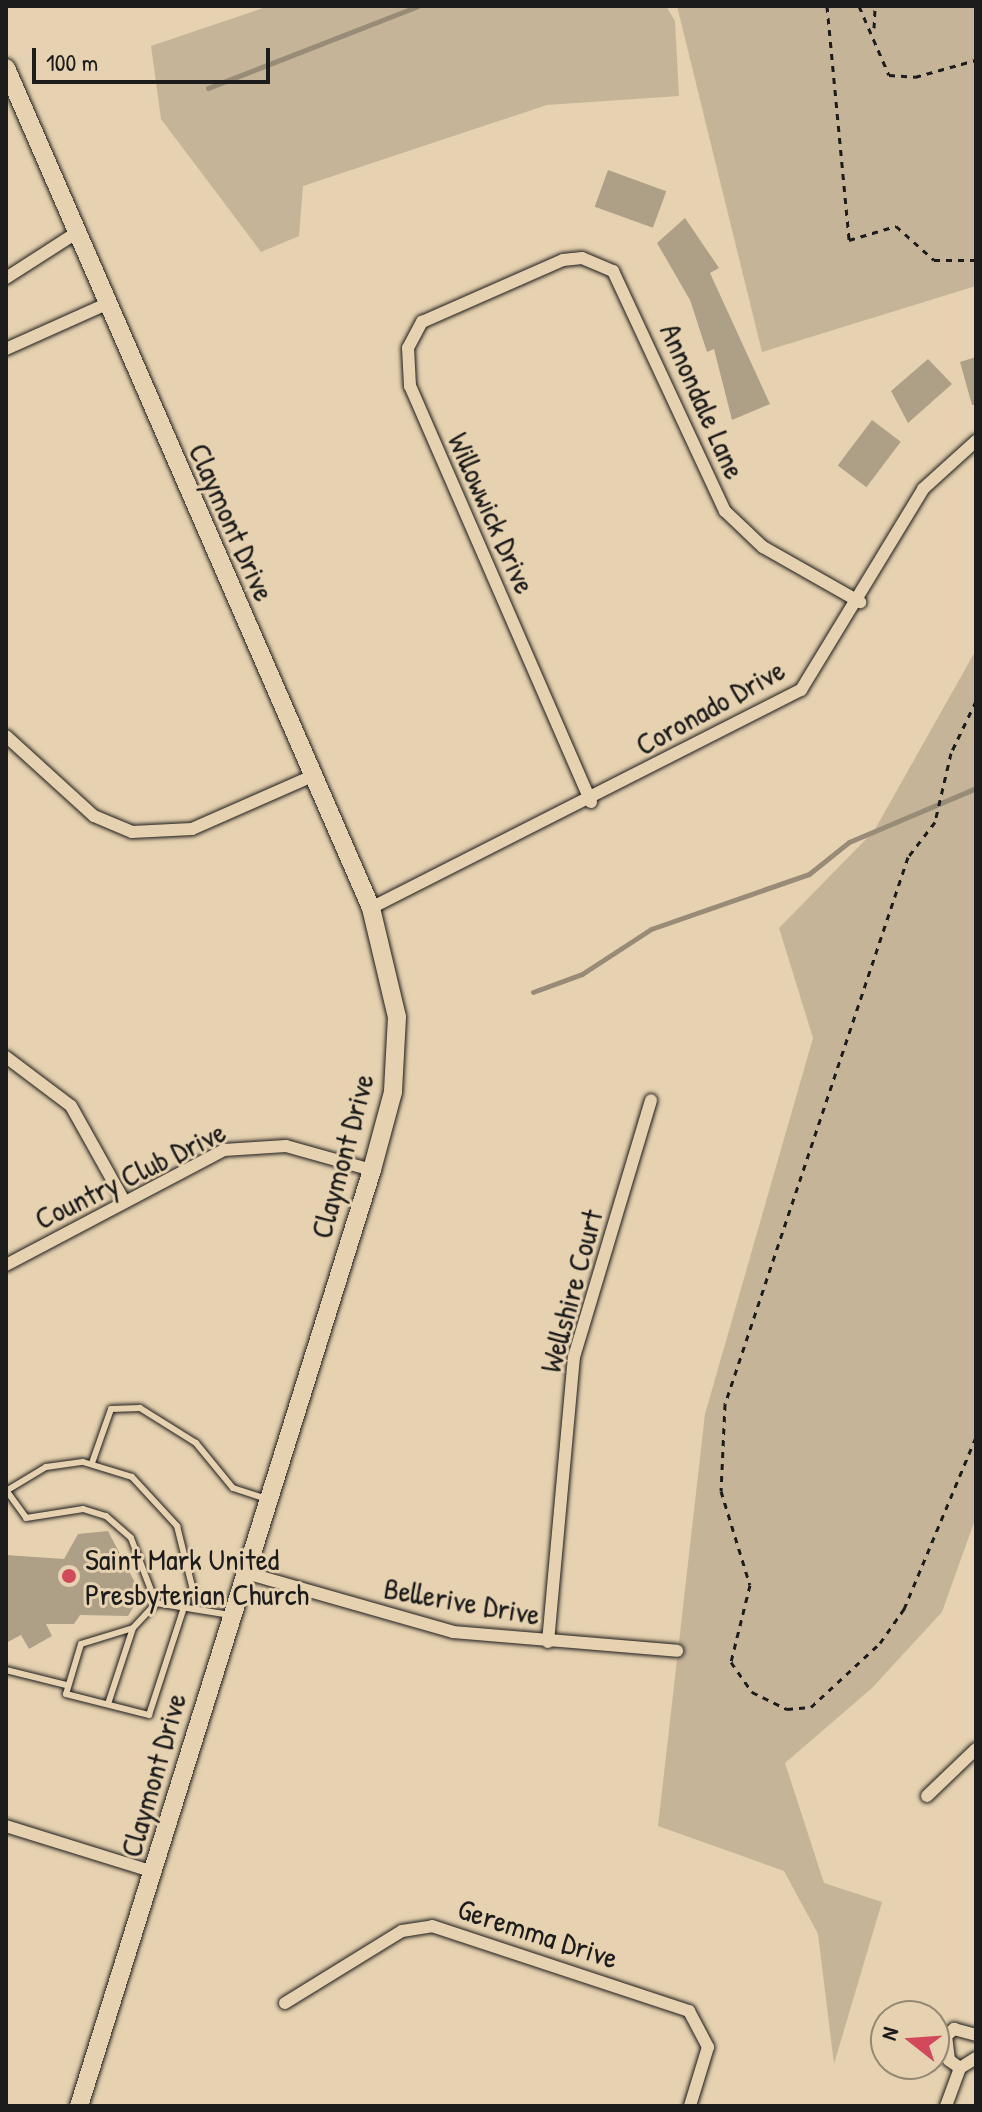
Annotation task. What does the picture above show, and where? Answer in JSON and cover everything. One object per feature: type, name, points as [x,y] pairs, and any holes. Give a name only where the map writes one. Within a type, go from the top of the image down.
[{"type":"street","name":"Claymont Drive","points":[[6,68],[371,908],[397,1017],[393,1092],[372,1170],[243,1572],[154,1872],[79,2106]]},
{"type":"street","points":[[6,278],[76,233]]},
{"type":"street","name":"Annondale Lane","points":[[501,286],[563,260],[582,258],[613,271],[725,511],[763,547],[860,602]]},
{"type":"street","name":"Willowwick Drive","points":[[501,286],[422,322],[408,348],[408,377],[591,802]]},
{"type":"street","points":[[6,349],[106,304]]},
{"type":"street","name":"Coronado Drive","points":[[371,908],[591,802],[801,690],[860,602],[923,489],[976,441]]},
{"type":"street","points":[[6,736],[94,816],[132,832],[192,829],[312,776]]},
{"type":"street","points":[[6,1057],[71,1106],[124,1201]]},
{"type":"street","name":"Wellshire Court","points":[[548,1642],[574,1357],[651,1100]]},
{"type":"street","name":"Country Club Drive","points":[[6,1265],[124,1201],[240,1146],[286,1146],[372,1170]]},
{"type":"street","name":"Bellerive Drive","points":[[243,1572],[413,1624],[548,1642],[677,1651]]},
{"type":"street","points":[[927,1796],[976,1749]]},
{"type":"street","points":[[6,1826],[154,1872]]},
{"type":"street","name":"Geremma Drive","points":[[285,2003],[402,1931],[432,1926],[689,2011],[708,2047],[690,2106]]},
{"type":"street","points":[[960,2068],[949,2060],[946,2036],[954,2029],[976,2035]]},
{"type":"street","points":[[946,2106],[960,2068],[976,2059]]},
{"type":"lane","points":[[92,1463],[111,1409],[140,1408],[196,1443],[233,1488],[266,1499]]},
{"type":"lane","points":[[156,1603],[131,1538],[106,1516],[83,1509],[26,1518],[6,1490],[46,1467],[92,1463],[132,1477],[161,1503],[192,1563],[197,1606]]},
{"type":"lane","points":[[108,1704],[133,1628],[156,1603],[185,1604],[230,1615]]},
{"type":"lane","points":[[133,1628],[81,1644],[66,1685],[66,1694],[149,1715],[185,1604]]},
{"type":"lane","points":[[6,1670],[66,1685]]},
{"type":"path","points":[[827,6],[849,240],[896,226],[934,260],[976,260]]},
{"type":"path","points":[[859,6],[874,28],[889,75],[899,79],[976,60]]},
{"type":"path","points":[[874,28],[875,6]]},
{"type":"path","points":[[976,701],[937,815],[908,857],[725,1404],[721,1491],[750,1585],[731,1662],[752,1692],[787,1709],[811,1707],[880,1643],[904,1609],[976,1437]]},
{"type":"shaded area","points":[[269,6],[666,6],[675,21],[679,96],[547,105],[303,186],[299,236],[261,252],[161,119],[151,46]]},
{"type":"shaded area","points":[[677,6],[976,6],[976,286],[762,352]]},
{"type":"shaded area","points":[[976,650],[976,1517],[942,1612],[872,1688],[785,1763],[824,1883],[882,1902],[834,2064],[818,1934],[784,1871],[658,1826],[705,1414],[813,1038],[779,928],[874,831]]},
{"type":"building","points":[[608,170],[666,191],[653,228],[595,207]]},
{"type":"building","points":[[685,218],[719,268],[710,273],[770,404],[732,420],[714,349],[707,352],[690,300],[657,243]]},
{"type":"building","points":[[976,357],[976,405],[972,405],[960,362]]},
{"type":"building","points":[[928,359],[952,384],[908,423],[891,391]]},
{"type":"building","points":[[872,420],[901,442],[866,487],[838,466]]},
{"type":"building","name":"Saint Mark United Presbyterian Church","points":[[108,1531],[141,1594],[128,1616],[80,1615],[74,1624],[46,1624],[52,1636],[29,1649],[21,1635],[6,1643],[6,1555],[64,1559],[78,1534]]},
{"type":"waterway","points":[[208,88],[418,6]]},
{"type":"waterway","points":[[533,992],[582,974],[651,929],[809,874],[849,842],[976,788]]},
{"type":"place","name":"Saint Mark United Presbyterian Church","points":[[69,1576]]}]
